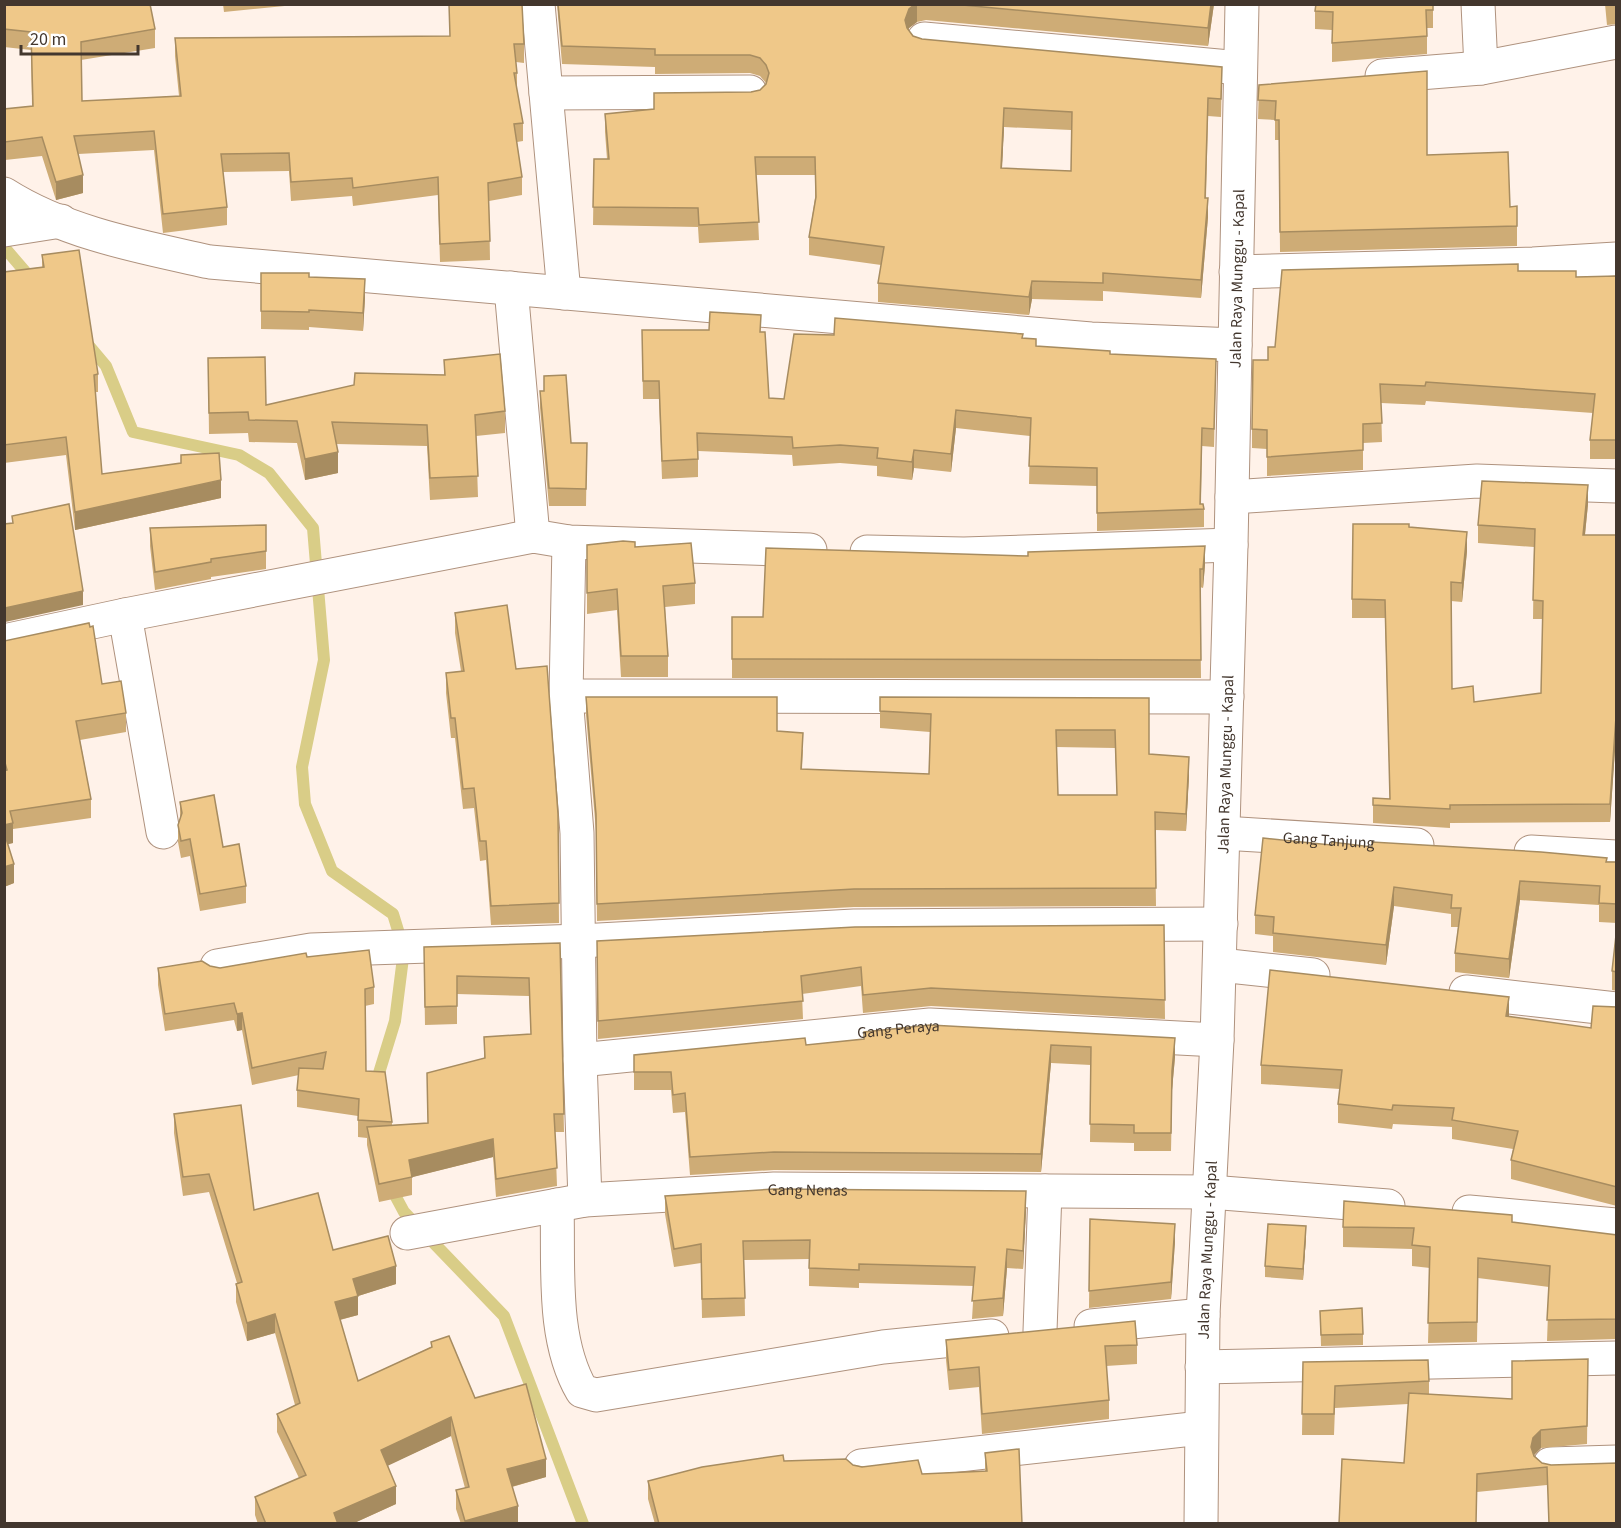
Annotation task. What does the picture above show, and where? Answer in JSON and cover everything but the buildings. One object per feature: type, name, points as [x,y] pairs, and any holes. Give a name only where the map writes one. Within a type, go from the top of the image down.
[{"type":"street","points":[[538,4],[564,293]]},
{"type":"street","name":"Jalan Raya Munggu - Kapal","points":[[1201,1524],[1203,1315],[1220,965],[1242,4]]},
{"type":"street","points":[[1478,4],[1481,68]]},
{"type":"street","points":[[924,39],[1240,78],[1274,85]]},
{"type":"street","points":[[1355,78],[1481,68],[1617,42]]},
{"type":"street","points":[[546,93],[750,92]]},
{"type":"street","points":[[4,194],[61,221],[145,248],[210,262],[1091,339],[1235,345]]},
{"type":"street","points":[[4,230],[61,221]]},
{"type":"street","points":[[1236,272],[1533,264],[1617,259]]},
{"type":"street","points":[[511,288],[533,536]]},
{"type":"street","points":[[1232,497],[1477,481],[1617,486]]},
{"type":"street","points":[[4,641],[125,615],[533,536],[569,542],[964,554],[1231,545]]},
{"type":"street","points":[[569,542],[566,696],[577,833],[580,1060],[562,1326],[574,1377],[582,1391],[596,1395],[883,1347],[1203,1315]]},
{"type":"street","points":[[125,615],[163,832]]},
{"type":"street","points":[[566,696],[1227,697]]},
{"type":"street","name":"Gang Tanjung","points":[[1223,833],[1450,847]]},
{"type":"street","points":[[1498,850],[1617,857]]},
{"type":"street","points":[[217,966],[311,950],[579,941],[854,926],[1221,924]]},
{"type":"street","points":[[1220,965],[1348,979]]},
{"type":"street","points":[[1442,990],[1617,1009]]},
{"type":"street","name":"Gang Peraya","points":[[580,1060],[930,1024],[1217,1040]]},
{"type":"street","name":"Gang Nenas","points":[[407,1233],[571,1202],[774,1189],[1210,1192],[1617,1225]]},
{"type":"street","points":[[1040,1331],[1045,1191]]},
{"type":"street","points":[[1203,1367],[1617,1358]]},
{"type":"street","points":[[861,1466],[1201,1428]]},
{"type":"street","points":[[1550,1464],[1617,1462]]},
{"type":"waterway","points":[[4,247],[34,282]]},
{"type":"waterway","points":[[85,341],[106,366],[133,432],[239,455],[269,473],[313,528],[324,660],[302,767],[305,804],[332,871],[393,914],[404,950],[395,1021],[375,1086]]},
{"type":"waterway","points":[[389,1184],[404,1212],[504,1316],[583,1524]]}]
